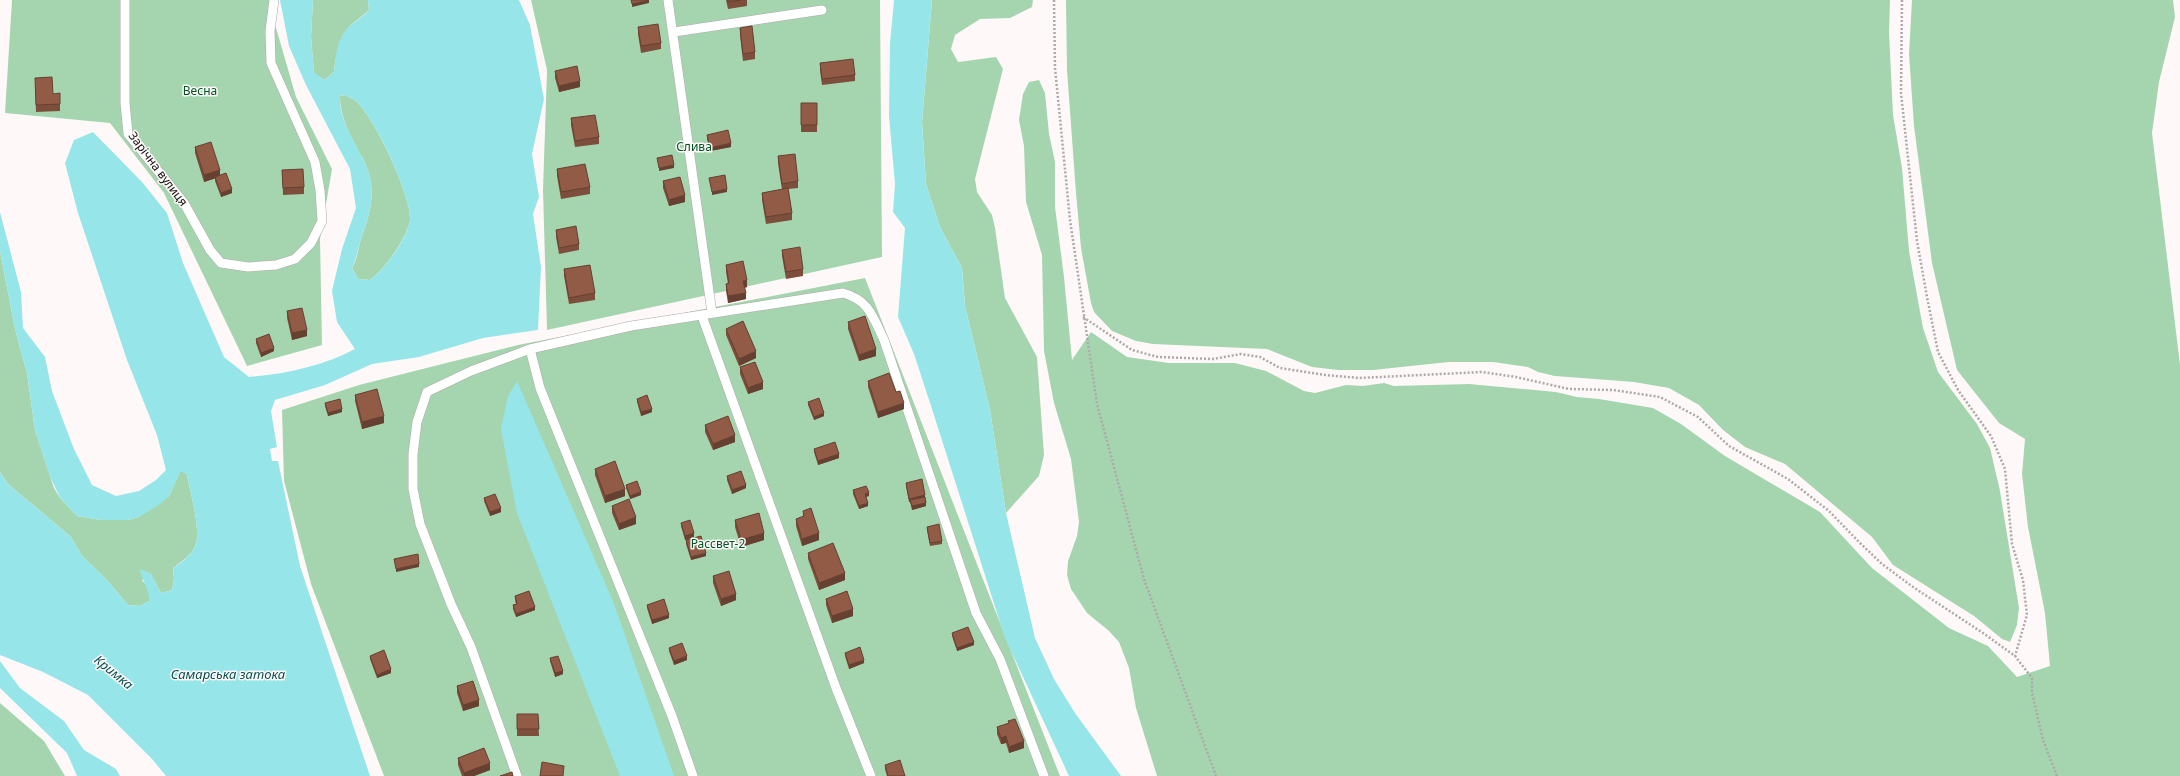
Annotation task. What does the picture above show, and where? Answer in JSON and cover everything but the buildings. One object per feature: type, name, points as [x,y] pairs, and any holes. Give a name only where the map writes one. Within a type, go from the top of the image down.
[{"type":"lane","name":"Зарічна вулиця","points":[[125,0],[125,103],[128,134],[184,203],[210,250],[220,263],[248,268],[276,265],[295,259],[311,242],[322,221],[320,190],[315,162],[271,63],[270,31],[274,0]]},
{"type":"lane","points":[[668,0],[674,32],[712,313]]},
{"type":"lane","points":[[674,32],[822,10]]},
{"type":"lane","points":[[517,776],[471,647],[451,604],[420,524],[413,489],[413,454],[417,422],[428,392],[471,371],[530,349],[631,326],[702,316],[712,313],[843,292],[856,296],[869,309],[884,340],[976,613],[1000,659],[1044,776]]},
{"type":"lane","points":[[702,316],[836,688],[871,776]]},
{"type":"lane","points":[[530,349],[540,388],[672,716],[693,776]]},
{"type":"path","points":[[1054,0],[1058,91],[1070,220],[1083,317],[1097,404],[1144,579],[1216,776]]},
{"type":"path","points":[[1902,0],[1901,93],[1917,241],[1938,352],[1958,390],[1991,436],[2005,469],[2012,544],[2023,580],[2027,615],[2015,656]]},
{"type":"path","points":[[1083,317],[1132,350],[1158,356],[1213,359],[1241,354],[1260,357],[1280,368],[1325,375],[1359,378],[1482,372],[1516,377],[1570,389],[1613,390],[1660,397],[1698,417],[1729,446],[1788,479],[1829,511],[1882,564],[1913,587],[1984,633],[2015,656],[2032,678],[2032,693],[2043,740],[2057,776]]},
{"type":"green space","name":"Весна","points":[[12,0],[271,0],[270,7],[296,97],[332,169],[320,239],[322,345],[247,366],[164,193],[110,123],[5,113]]},
{"type":"green space","points":[[313,0],[368,0],[369,10],[346,31],[340,41],[334,72],[324,80],[314,73],[311,37]]},
{"type":"green space","name":"Слива","points":[[531,0],[880,0],[882,257],[547,330],[543,190],[547,70]]},
{"type":"green space","points":[[932,0],[1033,0],[1032,7],[1010,18],[980,19],[955,35],[951,49],[958,62],[996,57],[1003,69],[975,179],[977,192],[992,215],[1005,298],[1037,357],[1044,455],[1039,476],[1006,513],[990,410],[965,306],[962,268],[940,227],[926,184],[922,122]]},
{"type":"green space","points":[[1066,0],[1890,0],[1889,32],[1893,115],[1902,168],[1909,251],[1923,328],[1938,372],[1977,424],[1990,448],[2000,491],[2019,608],[2017,625],[2010,642],[2002,639],[1974,616],[1893,565],[1872,537],[1785,464],[1745,447],[1723,430],[1699,405],[1669,388],[1634,382],[1555,376],[1538,372],[1528,367],[1493,362],[1449,362],[1373,370],[1338,370],[1312,367],[1267,349],[1153,344],[1136,341],[1112,331],[1094,312],[1081,248],[1067,70]]},
{"type":"green space","points":[[1912,0],[2173,0],[2175,17],[2159,82],[2152,133],[2180,365],[2180,776],[1157,776],[1136,708],[1129,668],[1119,642],[1109,631],[1087,613],[1071,589],[1067,575],[1068,561],[1077,536],[1079,522],[1071,459],[1054,403],[1044,351],[1042,255],[1026,202],[1024,146],[1019,120],[1023,94],[1029,82],[1039,80],[1045,93],[1049,134],[1055,162],[1055,207],[1064,277],[1072,360],[1091,332],[1127,357],[1169,363],[1235,363],[1266,371],[1304,391],[1315,393],[1346,385],[1363,386],[1384,383],[1394,386],[1469,384],[1556,392],[1577,397],[1653,408],[1681,424],[1725,456],[1820,512],[1872,568],[1949,628],[1988,646],[2017,677],[2050,666],[2045,613],[2028,527],[2022,474],[2025,439],[1999,423],[1957,370],[1932,263],[1914,126],[1909,54]]},
{"type":"green space","points":[[346,95],[356,101],[364,110],[382,139],[399,176],[409,209],[410,220],[405,235],[382,269],[370,280],[358,279],[352,268],[356,260],[372,198],[370,179],[367,169],[344,121],[340,96]]},
{"type":"green space","points":[[0,251],[15,329],[27,373],[35,430],[54,488],[60,498],[77,516],[101,520],[127,520],[139,517],[169,496],[181,470],[187,475],[196,522],[197,540],[195,546],[189,556],[173,568],[174,579],[172,590],[161,593],[150,573],[142,580],[149,589],[149,601],[140,606],[128,605],[106,579],[82,556],[70,536],[8,484],[0,472]]},
{"type":"green space","name":"Рассвет-2","points":[[865,278],[1060,776],[384,776],[311,584],[284,481],[282,410],[359,385],[518,345]]},
{"type":"green space","points":[[0,703],[44,741],[65,776],[0,776]]},
{"type":"water","name":"Самарська затока","points":[[280,0],[313,0],[311,37],[314,72],[324,80],[334,72],[338,47],[342,36],[350,26],[369,10],[368,0],[519,0],[530,25],[544,99],[532,154],[539,197],[533,214],[541,267],[538,330],[483,338],[419,357],[372,364],[325,385],[275,400],[271,411],[277,447],[270,449],[272,461],[278,461],[300,566],[370,776],[166,776],[152,759],[88,695],[43,672],[0,655],[0,472],[8,484],[70,536],[82,556],[106,579],[128,605],[140,606],[149,601],[148,592],[140,569],[150,573],[161,593],[172,590],[174,579],[173,568],[191,553],[197,540],[197,532],[195,512],[187,475],[181,471],[169,496],[160,504],[139,517],[127,520],[101,520],[77,516],[60,498],[50,476],[35,430],[27,373],[15,329],[0,251],[0,212],[21,292],[23,328],[45,357],[52,391],[74,449],[92,485],[116,496],[139,491],[156,480],[166,470],[157,435],[127,360],[78,213],[65,163],[74,140],[93,132],[142,182],[167,213],[183,263],[224,357],[249,377],[276,374],[317,365],[355,349],[337,322],[332,291],[342,249],[356,208],[350,169],[306,85],[289,46]],"holes":[[[346,95],[356,101],[364,110],[382,139],[399,176],[409,209],[410,220],[405,236],[382,269],[370,280],[358,279],[352,268],[372,198],[370,179],[367,169],[344,121],[340,105],[340,96]]]},
{"type":"water","points":[[894,0],[932,0],[922,122],[926,184],[940,227],[962,268],[965,306],[990,410],[1006,513],[1035,638],[1054,679],[1075,713],[1121,776],[1069,776],[1005,638],[914,354],[898,317],[905,228],[893,212],[895,184],[889,116],[890,43]]},
{"type":"water","points":[[517,381],[613,601],[674,776],[620,776],[517,513],[501,429],[508,396]]},
{"type":"water","points":[[0,661],[20,688],[64,721],[84,750],[116,769],[120,776],[77,776],[67,753],[0,688]]},
{"type":"water label","name":"Кримка","points":[[114,672]]}]
